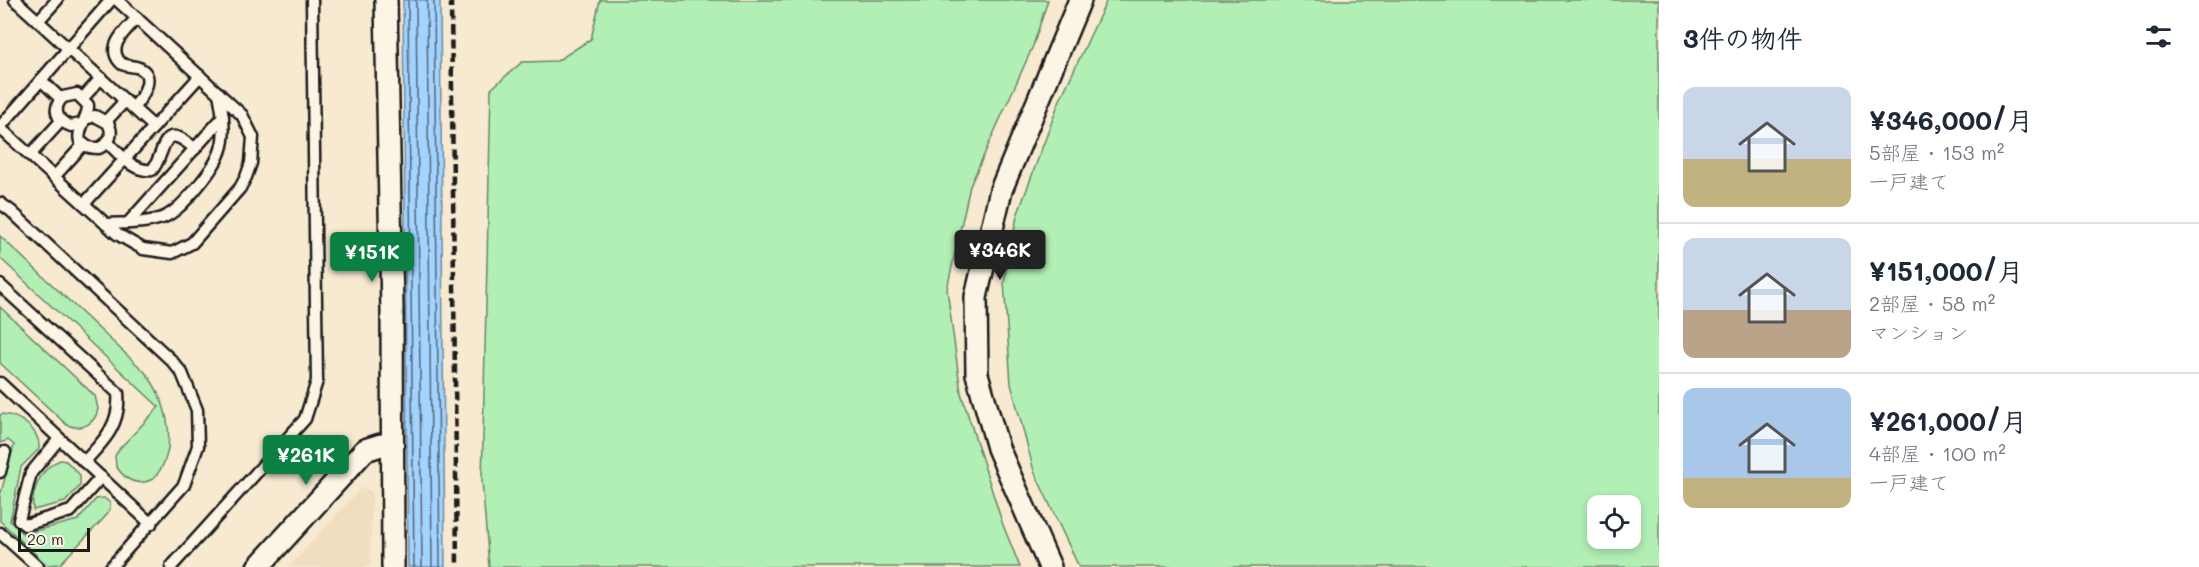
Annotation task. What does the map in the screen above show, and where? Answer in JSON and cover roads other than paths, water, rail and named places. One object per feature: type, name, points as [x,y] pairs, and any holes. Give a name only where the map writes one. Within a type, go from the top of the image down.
[{"type":"street","points":[[386,0],[393,345],[393,567]]},
{"type":"street","points":[[1050,567],[998,448],[976,374],[976,297],[1001,190],[1080,0]]},
{"type":"street","points":[[258,567],[365,450],[381,445]]},
{"type":"lane","points":[[15,0],[154,127]]},
{"type":"lane","points":[[38,21],[57,0]]},
{"type":"lane","points":[[111,0],[0,127],[127,241],[143,249],[172,253],[192,243],[240,188],[251,163],[253,137],[242,115],[117,0]]},
{"type":"lane","points":[[171,567],[305,419],[317,381],[312,0]]},
{"type":"lane","points":[[106,121],[145,92],[146,77],[141,69],[122,64],[115,52],[115,45],[137,18]]},
{"type":"lane","points":[[84,204],[200,76]]},
{"type":"lane","points":[[83,98],[101,78]]},
{"type":"lane","points":[[40,81],[61,99]]},
{"type":"lane","points":[[83,98],[73,93],[61,99],[56,111],[61,121],[71,126],[83,121],[95,116],[106,121],[111,132],[108,143],[99,148],[88,147],[79,134],[83,121],[89,110],[83,98]]},
{"type":"lane","points":[[106,224],[164,217],[180,207],[215,166],[222,148],[225,125],[219,93]]},
{"type":"lane","points":[[128,223],[223,117]]},
{"type":"lane","points":[[30,155],[61,121]]},
{"type":"lane","points":[[108,143],[139,170],[152,170],[157,164],[162,145],[167,140],[175,138],[184,140],[195,149]]},
{"type":"lane","points":[[54,177],[84,144]]},
{"type":"lane","points":[[0,203],[171,360],[182,373],[197,410],[198,446],[184,485],[111,567]]},
{"type":"lane","points":[[0,285],[118,393],[117,415],[110,434],[84,462]]},
{"type":"lane","points":[[0,383],[151,524]]},
{"type":"lane","points":[[59,439],[31,473],[19,520],[25,525],[71,511],[101,477]]},
{"type":"lane","points":[[0,453],[5,452],[0,472]]},
{"type":"lane","points":[[2,539],[31,565]]},
{"type":"water","points":[[403,0],[440,0],[445,567],[408,567]]},
{"type":"railway","points":[[451,0],[457,567]]}]
